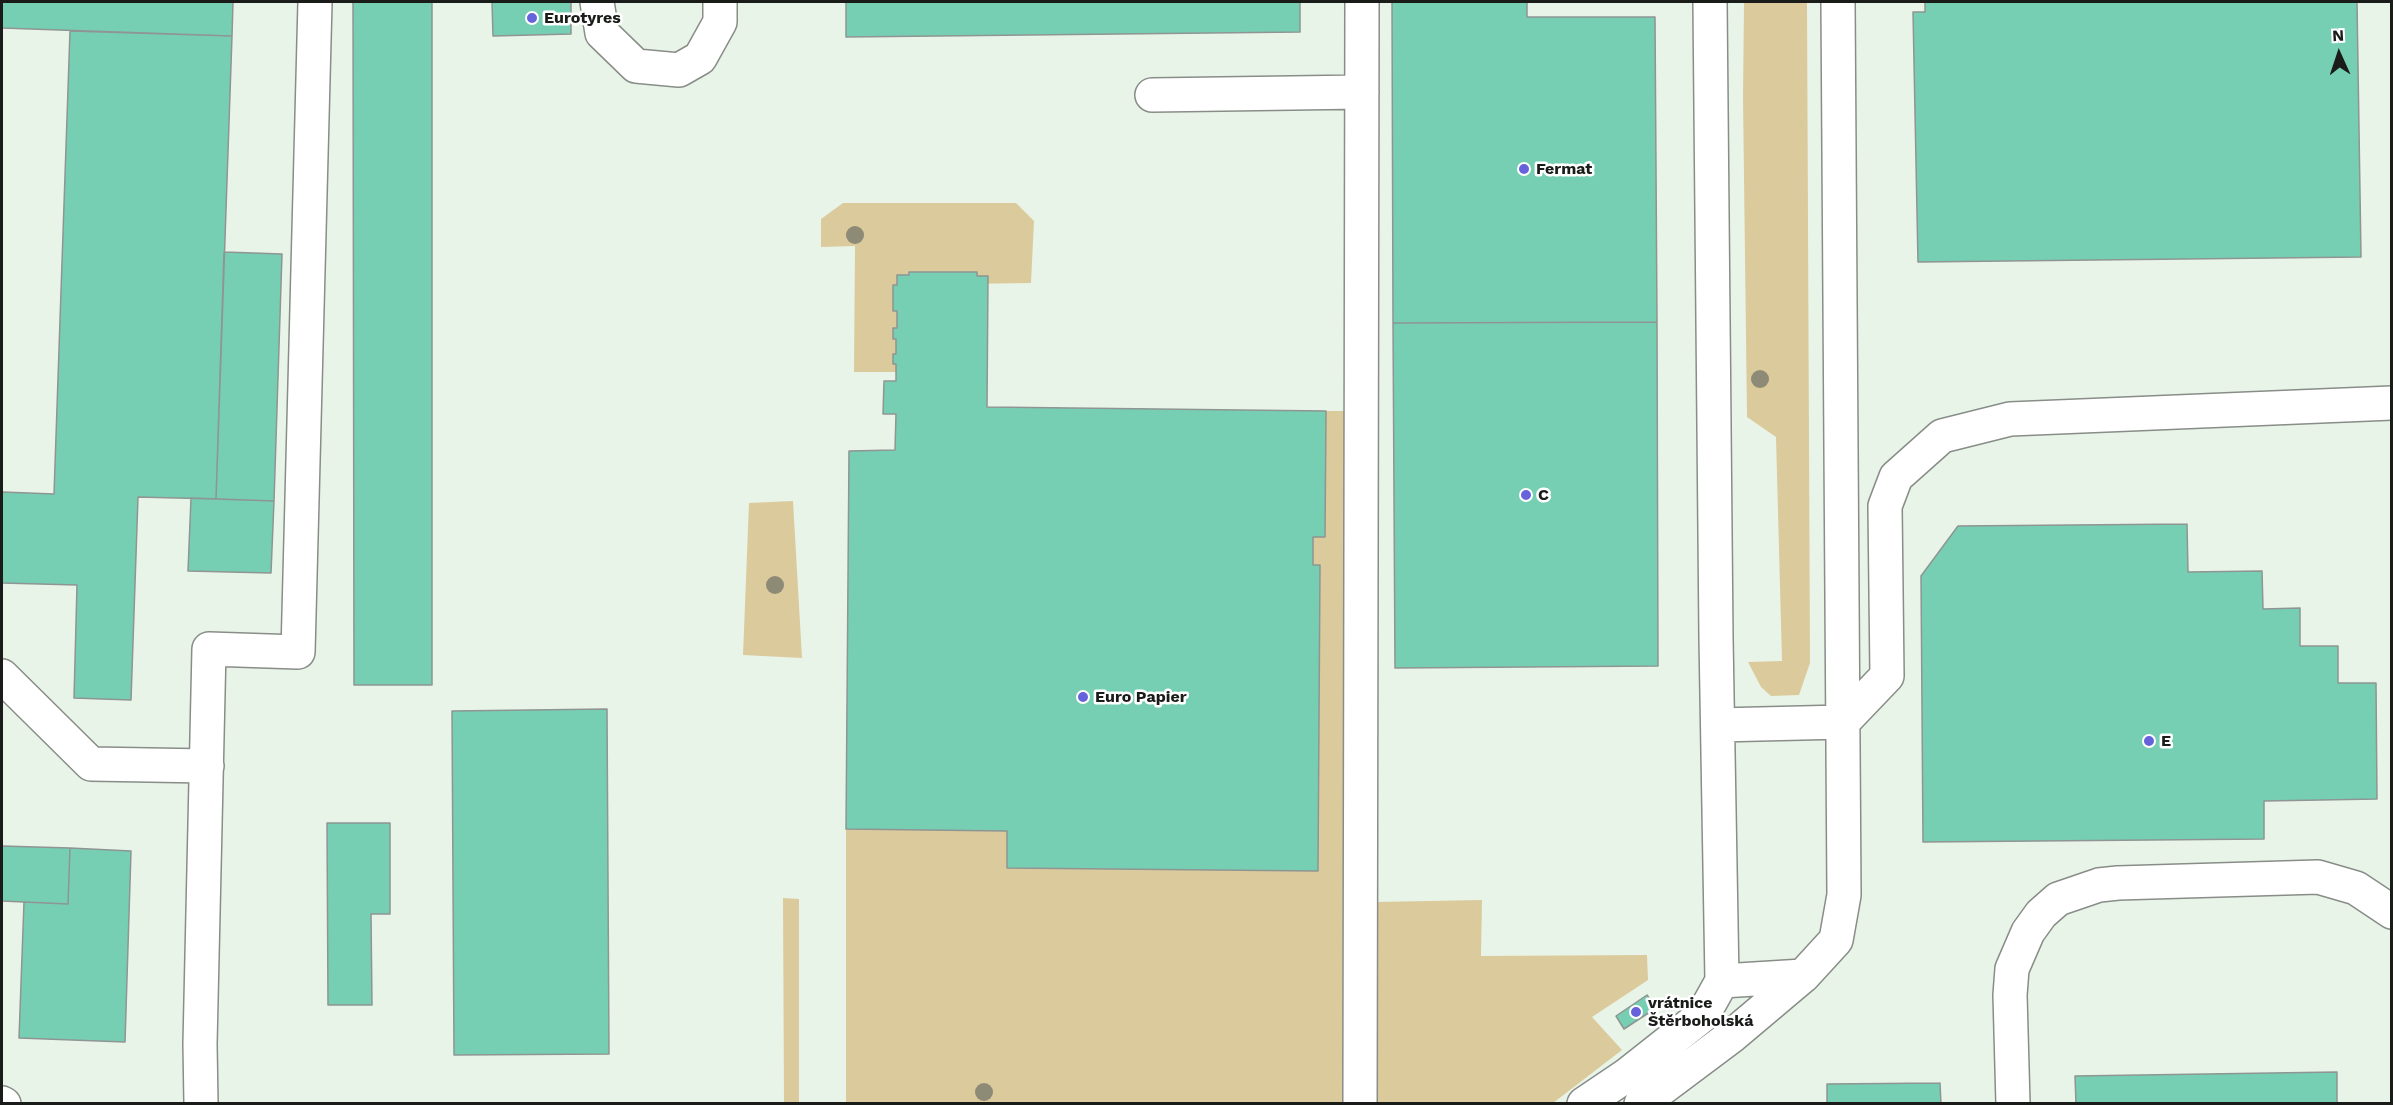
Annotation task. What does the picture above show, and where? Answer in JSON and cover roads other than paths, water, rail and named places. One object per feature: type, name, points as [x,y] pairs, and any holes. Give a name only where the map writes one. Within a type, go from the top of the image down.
[{"type":"lane","points":[[201,1104],[200,1044],[209,649],[297,652],[315,2]]},
{"type":"lane","points":[[597,2],[602,33],[636,66],[679,70],[700,58],[720,22],[720,2]]},
{"type":"lane","points":[[1360,1104],[1362,2]]},
{"type":"lane","points":[[1584,1104],[1627,1075],[1703,1015],[1722,981],[1710,2]]},
{"type":"lane","points":[[1641,1104],[1734,1035],[1803,976],[1836,940],[1845,895],[1838,2]]},
{"type":"lane","points":[[1152,95],[1362,92]]},
{"type":"lane","points":[[1718,725],[1843,722],[1887,676],[1885,506],[1896,477],[1942,436],[2010,419],[2391,403]]},
{"type":"lane","points":[[2,676],[91,764],[207,766]]},
{"type":"lane","points":[[2013,1104],[2010,995],[2013,969],[2018,951],[2028,932],[2058,899],[2099,885],[2118,883],[2318,877],[2356,888],[2391,912]]},
{"type":"lane","points":[[1722,981],[1803,976]]},
{"type":"place","name":"Eurotyres","points":[[532,18]]},
{"type":"place","name":"Fermat","points":[[1524,169]]},
{"type":"place","name":"C","points":[[1526,495]]},
{"type":"place","name":"Euro Papier","points":[[1083,697]]},
{"type":"place","name":"E","points":[[2149,741]]},
{"type":"place","name":"vrátnice Štěrboholská","points":[[1636,1012]]}]
